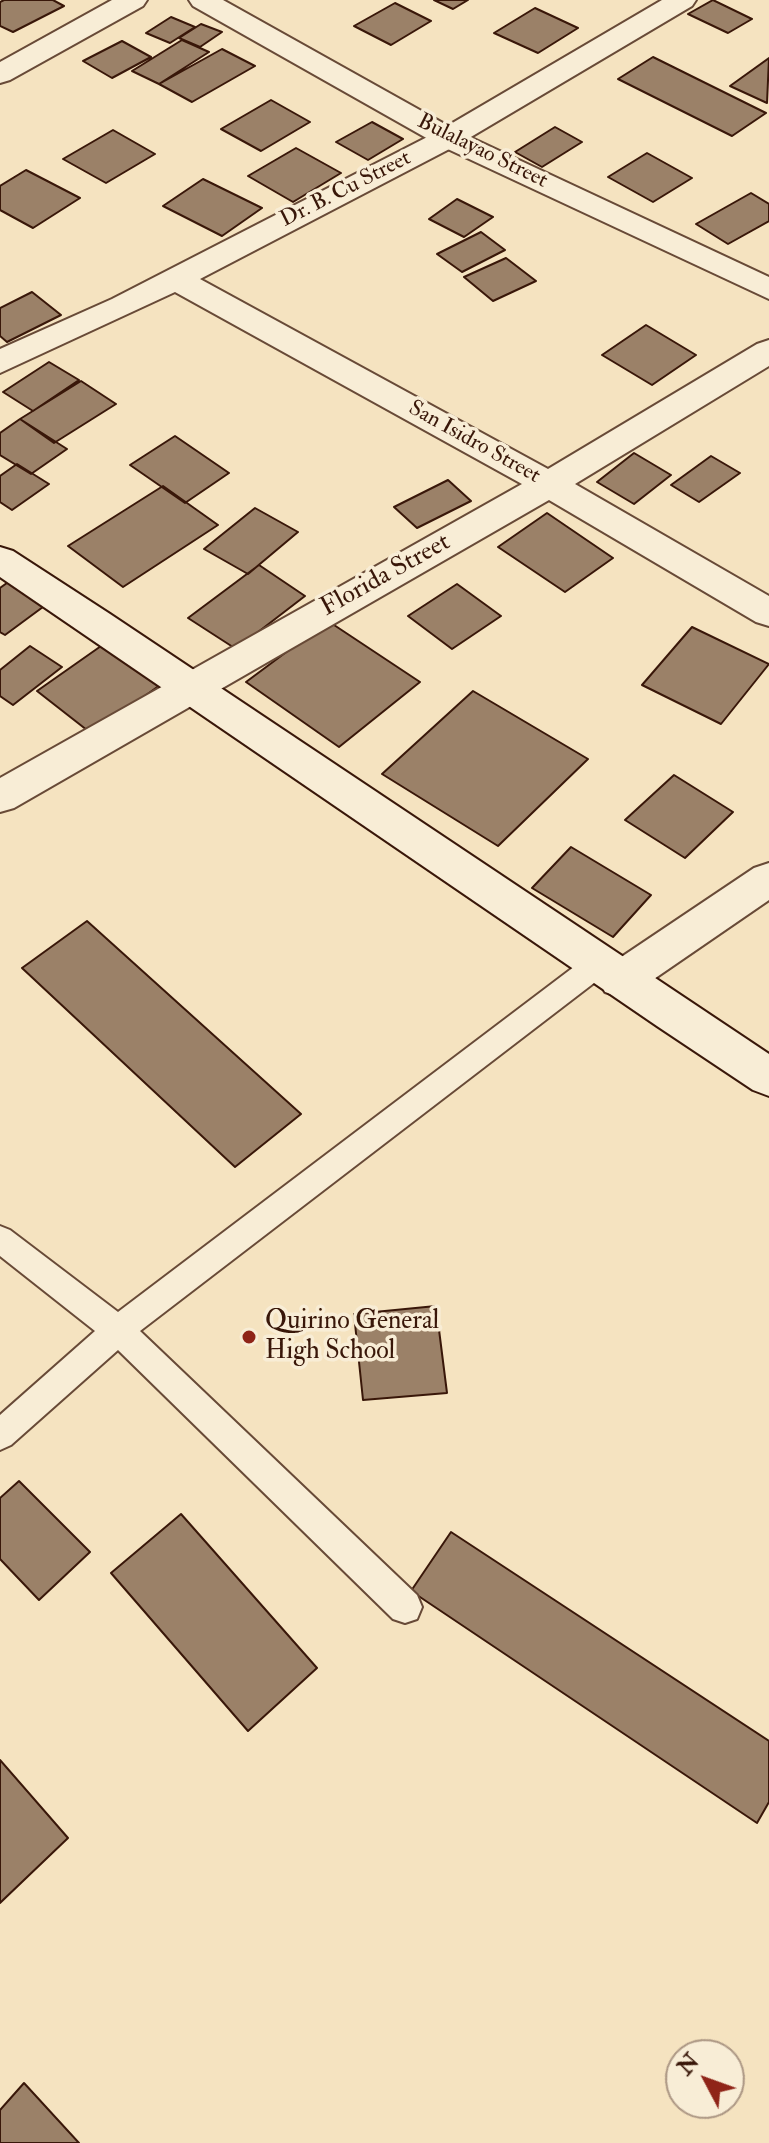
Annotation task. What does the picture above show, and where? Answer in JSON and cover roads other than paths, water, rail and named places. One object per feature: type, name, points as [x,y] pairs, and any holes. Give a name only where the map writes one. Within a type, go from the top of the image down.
[{"type":"street","points":[[0,74],[133,0]]},
{"type":"street","name":"Bulalayao Street","points":[[203,0],[448,138],[769,289]]},
{"type":"street","name":"Dr. B. Cu Street","points":[[0,362],[124,306],[448,138],[682,0]]},
{"type":"street","name":"San Isidro Street","points":[[175,279],[549,484],[769,613]]},
{"type":"street","name":"Florida Street","points":[[0,797],[549,484],[769,351]]},
{"type":"street","points":[[0,560],[192,685],[608,972],[769,1077]]},
{"type":"street","points":[[608,972],[769,879]]},
{"type":"lane","points":[[0,1435],[118,1330],[608,972]]},
{"type":"lane","points":[[0,1239],[118,1330],[405,1607]]},
{"type":"place","name":"Quirino General High School","points":[[249,1337]]}]
